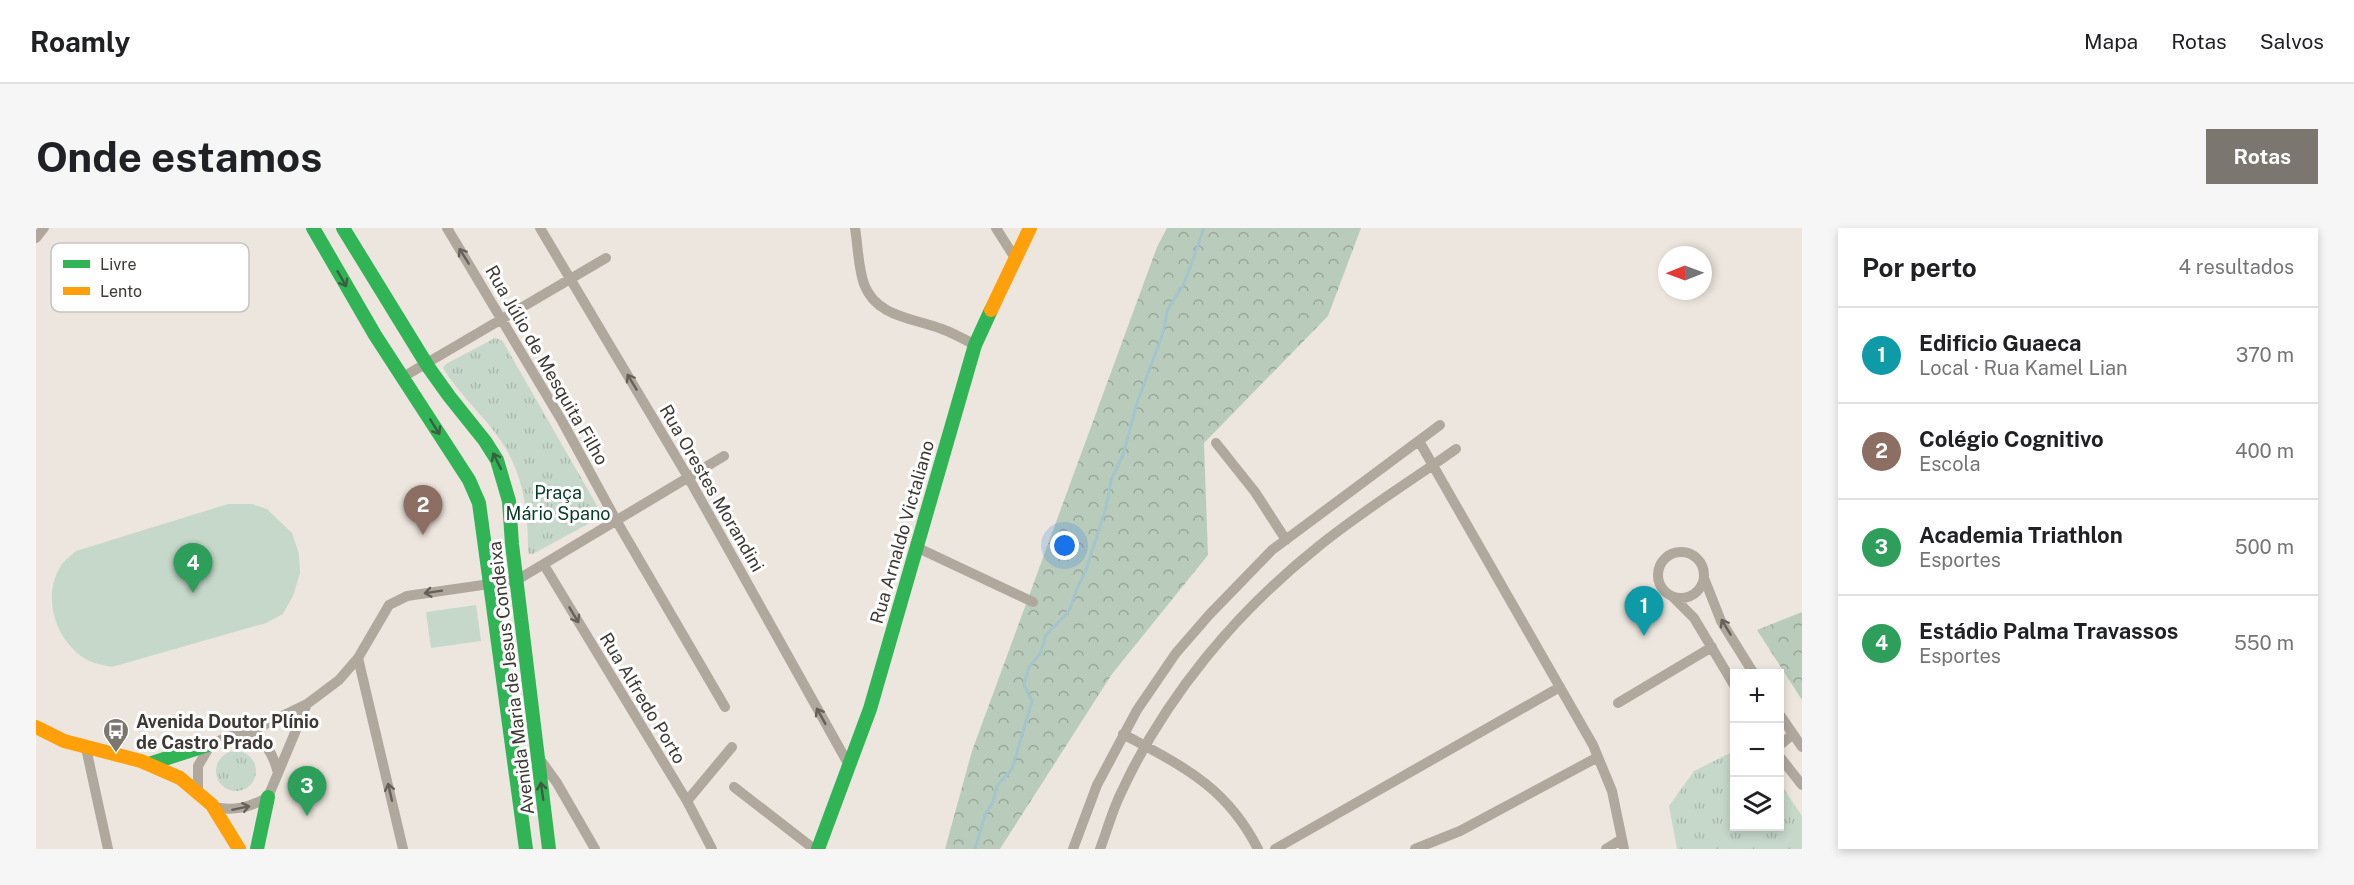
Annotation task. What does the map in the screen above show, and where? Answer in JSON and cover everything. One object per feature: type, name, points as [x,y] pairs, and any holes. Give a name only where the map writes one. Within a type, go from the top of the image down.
[{"type":"main road","name":"Avenida Maria de Jesus Condeixa","points":[[313,228],[375,335],[469,480],[479,503],[526,849]]},
{"type":"main road","name":"Avenida Maria de Jesus Condeixa","points":[[343,228],[398,321],[426,363],[451,400],[496,457],[505,480],[512,510],[512,544],[549,849]]},
{"type":"main road","name":"Rua Arnaldo Victaliano","points":[[816,849],[850,767],[870,709],[975,345],[1030,228]]},
{"type":"main road","points":[[36,727],[46,735],[86,748],[152,763],[198,791],[213,807],[239,849]]},
{"type":"main road","points":[[152,763],[211,744]]},
{"type":"main road","points":[[257,849],[268,796]]},
{"type":"street","points":[[36,238],[44,228]]},
{"type":"street","name":"Rua Júlio de Mesquita Filho","points":[[447,228],[503,319],[725,707]]},
{"type":"street","name":"Rua Orestes Morandini","points":[[540,228],[688,477],[850,767]]},
{"type":"street","points":[[855,228],[864,284],[874,300],[886,310],[903,318],[941,328],[975,345]]},
{"type":"street","points":[[996,228],[1014,258]]},
{"type":"street","points":[[403,377],[606,258]]},
{"type":"street","points":[[1072,849],[1097,785],[1123,734],[1176,653],[1272,550],[1440,424]]},
{"type":"street","points":[[1419,441],[1598,757],[1612,791],[1623,844],[1606,849]]},
{"type":"street","points":[[1216,443],[1256,492],[1286,540]]},
{"type":"street","points":[[1100,849],[1120,795],[1158,724],[1225,635],[1256,601],[1320,545],[1456,449]]},
{"type":"street","points":[[198,791],[198,766],[211,744],[247,733],[307,704],[339,680],[358,658],[388,605],[407,596],[517,580],[724,456]]},
{"type":"street","points":[[916,547],[1033,602]]},
{"type":"street","points":[[1673,597],[1680,599],[1693,595],[1699,591],[1704,578],[1704,570],[1695,557],[1688,553],[1672,554],[1666,558],[1658,572],[1661,587],[1694,618],[1730,678]]},
{"type":"street","name":"Rua Alfredo Porto","points":[[544,565],[687,801],[712,849]]},
{"type":"street","points":[[1704,578],[1721,621],[1751,669]]},
{"type":"street","points":[[1618,703],[1712,647]]},
{"type":"street","points":[[358,658],[403,849]]},
{"type":"street","points":[[1275,849],[1560,687]]},
{"type":"street","points":[[213,807],[228,810],[242,808],[268,796],[307,704]]},
{"type":"street","points":[[1784,723],[1802,747]]},
{"type":"street","points":[[247,733],[257,736],[265,744],[274,757],[278,773]]},
{"type":"street","points":[[1123,734],[1177,762],[1210,786],[1231,809],[1258,849]]},
{"type":"street","points":[[1784,741],[1792,735]]},
{"type":"street","points":[[687,801],[732,747]]},
{"type":"street","points":[[86,748],[108,849]]},
{"type":"street","points":[[537,755],[557,783],[595,849]]},
{"type":"street","points":[[1414,849],[1460,831],[1598,757]]},
{"type":"street","points":[[1784,763],[1802,785]]},
{"type":"street","points":[[734,787],[816,849]]},
{"type":"green space","points":[[1167,228],[1361,228],[1328,316],[1204,443],[1208,555],[1112,674],[1000,849],[945,849],[972,751],[1157,247]]},
{"type":"green space","name":"Praça Mário Spano","points":[[495,338],[502,340],[600,511],[597,519],[533,554],[529,554],[528,550],[523,495],[510,456],[496,434],[443,368],[446,364]]},
{"type":"green space","points":[[228,504],[252,504],[267,509],[292,533],[299,554],[300,573],[293,596],[283,614],[266,623],[112,667],[89,661],[77,653],[60,631],[52,604],[55,577],[62,564],[70,556],[76,551]]},
{"type":"green space","points":[[476,605],[481,641],[431,648],[426,612]]},
{"type":"green space","points":[[1802,612],[1802,700],[1784,669],[1757,630]]},
{"type":"green space","points":[[236,751],[244,752],[250,757],[255,763],[255,779],[250,785],[244,790],[236,791],[228,790],[222,785],[217,779],[216,771],[217,763],[222,757],[228,752]]},
{"type":"green space","points":[[1730,753],[1730,831],[1784,831],[1784,789],[1802,816],[1802,849],[1677,849],[1669,806],[1694,771]]},
{"type":"waterway","points":[[975,849],[997,786],[1012,769],[1032,701],[1024,685],[1029,667],[1040,654],[1046,635],[1069,611],[1085,573],[1106,508],[1111,480],[1123,455],[1137,403],[1163,333],[1167,311],[1184,284],[1204,228]]},
{"type":"traffic: fast","points":[[313,228],[375,335],[469,480],[479,503],[526,849]]},
{"type":"traffic: fast","points":[[343,228],[429,368],[497,460],[509,501],[512,544],[549,849]]},
{"type":"traffic: fast","points":[[818,849],[870,709],[975,345],[991,310]]},
{"type":"traffic: fast","points":[[152,763],[211,744]]},
{"type":"traffic: fast","points":[[257,849],[268,797]]},
{"type":"traffic: slow","points":[[991,310],[1030,228]]},
{"type":"traffic: slow","points":[[36,727],[64,741],[141,761],[180,778],[212,805],[239,849]]},
{"type":"place","name":"Colégio Cognitivo","points":[[423,535]]},
{"type":"place","name":"Estádio Palma Travassos","points":[[193,593]]},
{"type":"place","name":"Edificio Guaeca","points":[[1644,636]]},
{"type":"place","name":"Avenida Doutor Plínio de Castro Prado","points":[[116,754]]},
{"type":"place","name":"Academia Triathlon","points":[[307,816]]}]
